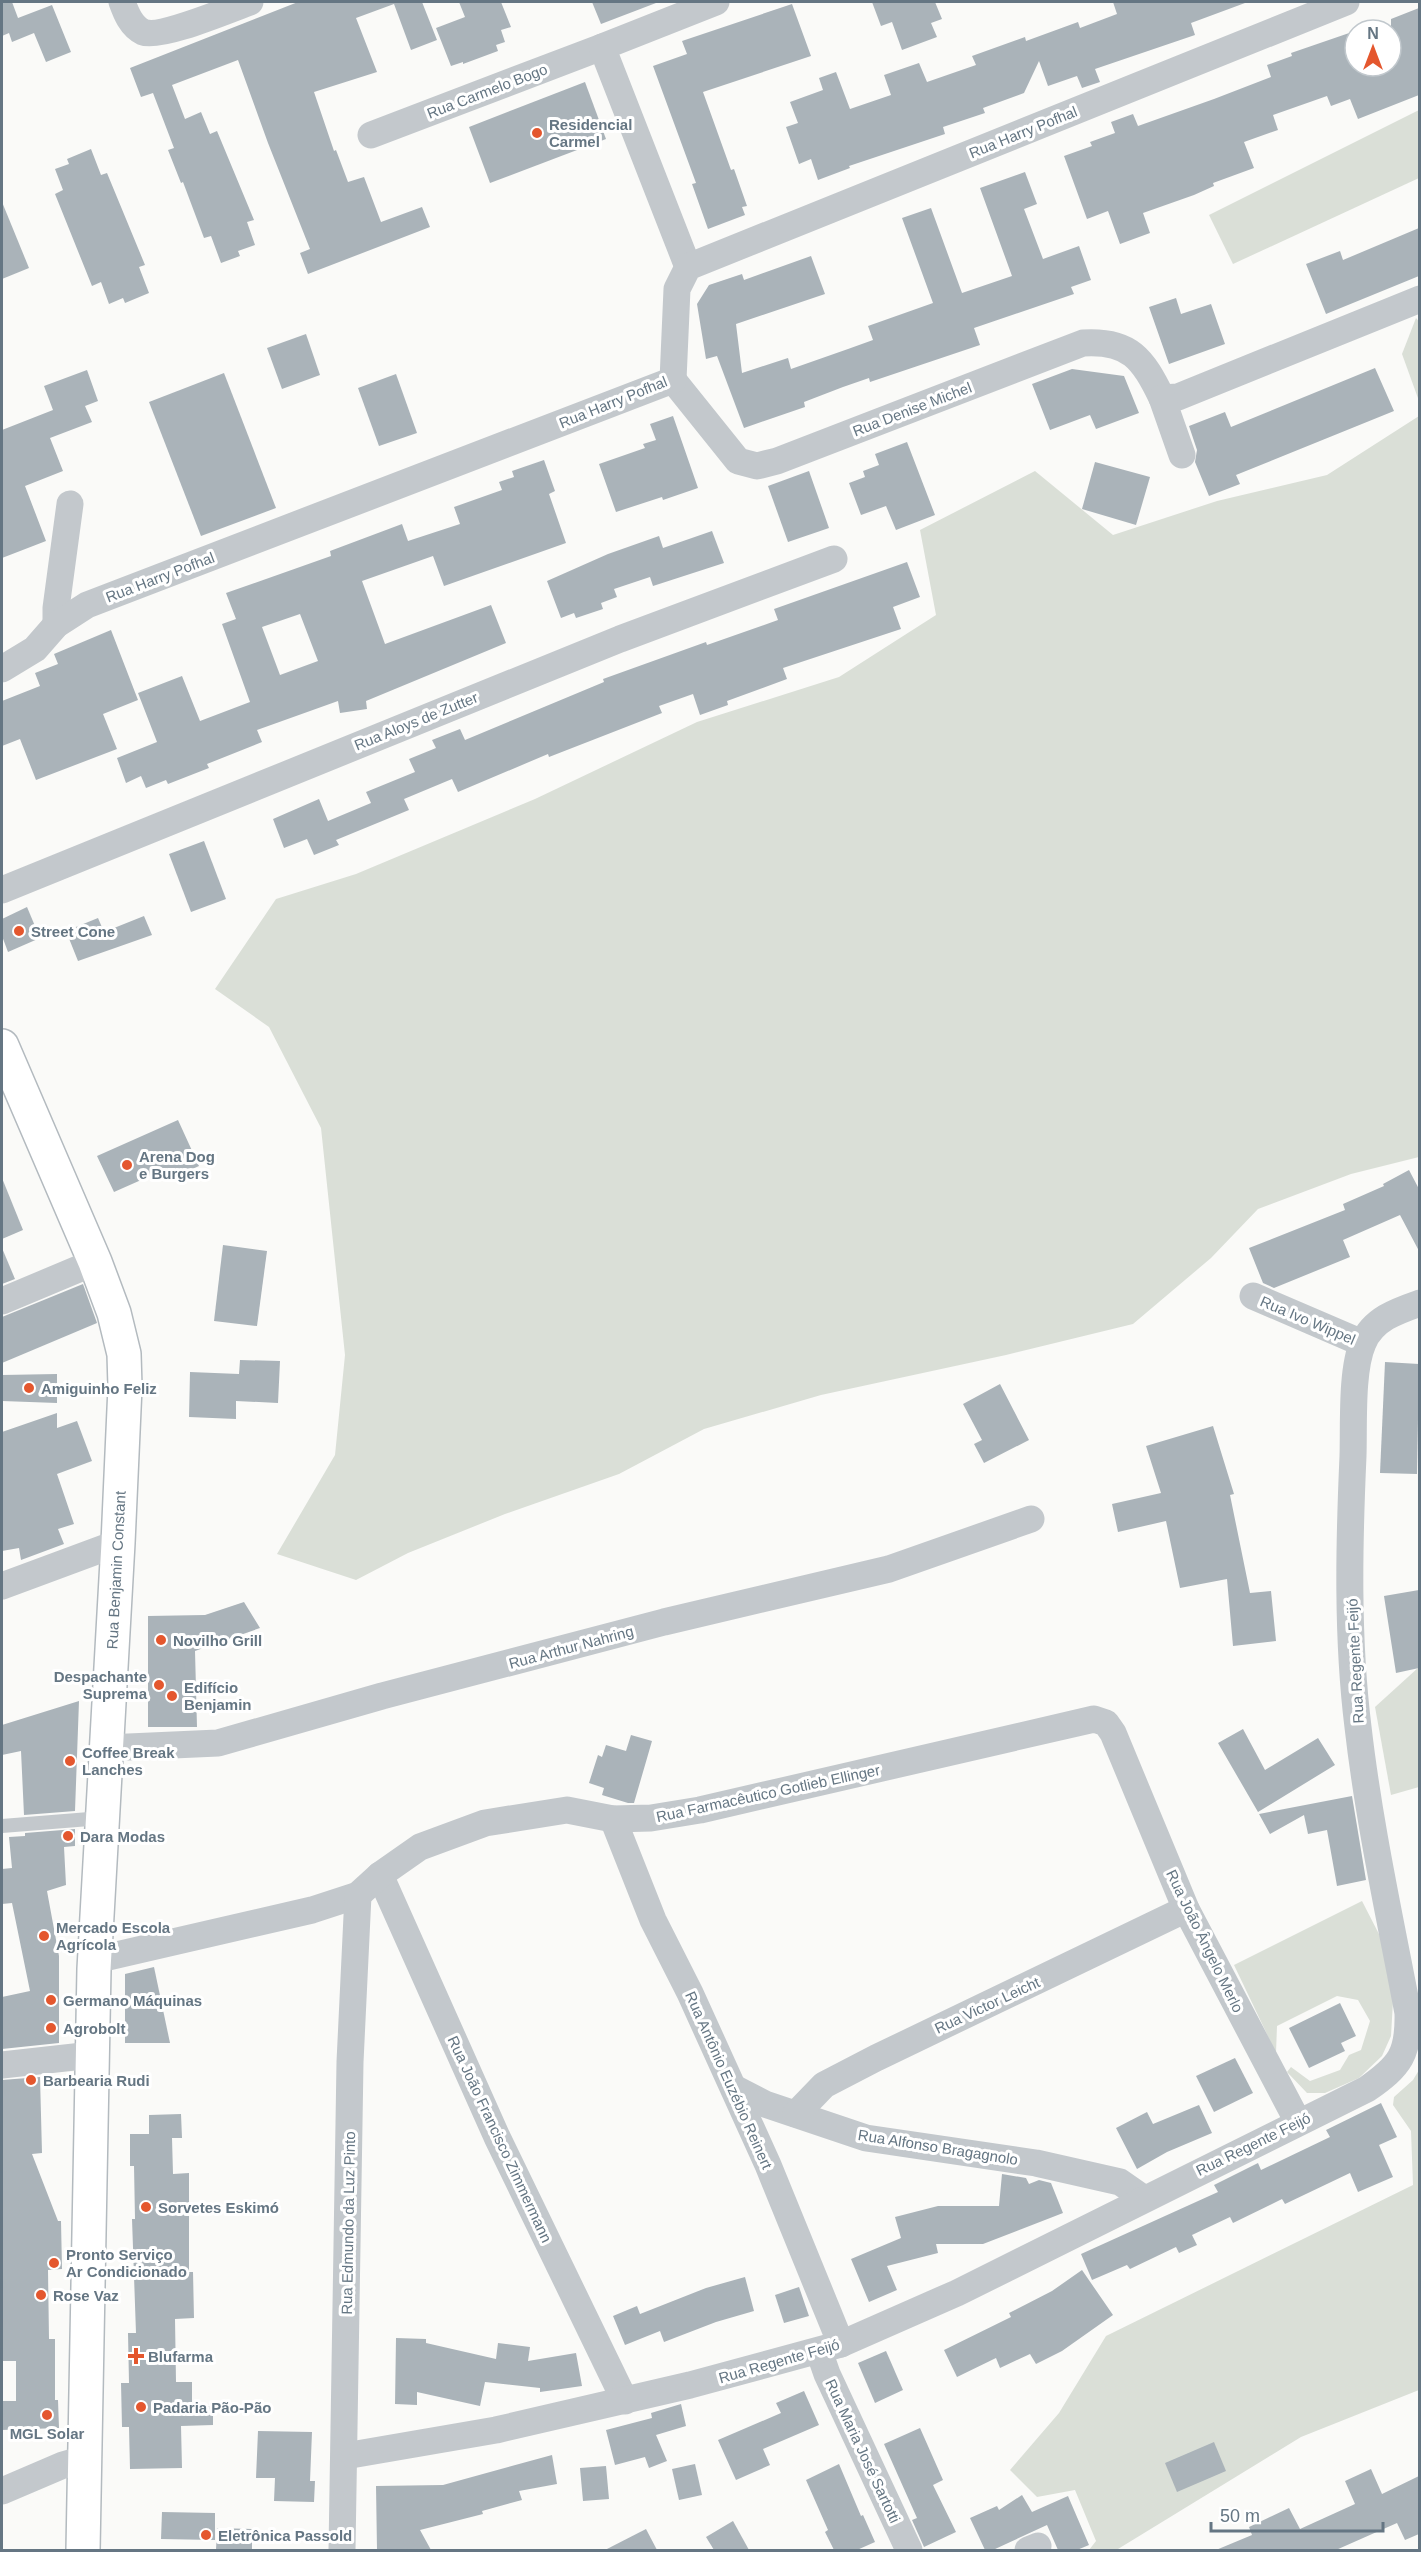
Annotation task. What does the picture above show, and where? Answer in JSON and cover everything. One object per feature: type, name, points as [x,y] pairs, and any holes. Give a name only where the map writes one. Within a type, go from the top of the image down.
[{"type":"main road","name":"Rua Benjamin Constant","points":[[2,1046],[95,1262],[114,1312],[124,1354],[125,1387],[118,1543],[95,1960],[83,2550]]},
{"type":"street","points":[[122,2],[128,19],[143,32],[163,32],[250,2]]},
{"type":"street","name":"Rua Carmelo Bogo","points":[[371,135],[716,2]]},
{"type":"street","name":"Rua Harry Pofhal","points":[[2,669],[35,649],[56,625],[87,605],[673,380],[676,289],[688,267],[1346,2]]},
{"type":"street","points":[[602,47],[688,267]]},
{"type":"street","points":[[1162,398],[1178,397],[1196,391],[1419,299]]},
{"type":"street","name":"Rua Denise Michel","points":[[673,380],[738,460],[757,466],[1083,343],[1101,342],[1132,352],[1153,379],[1182,455]]},
{"type":"street","points":[[56,625],[56,608],[70,504]]},
{"type":"street","name":"Rua Aloys de Zutter","points":[[2,890],[620,639],[834,559]]},
{"type":"street","points":[[2,1300],[95,1262]]},
{"type":"street","name":"Rua Ivo Wippel","points":[[1253,1296],[1362,1343]]},
{"type":"street","points":[[1362,1343],[1373,1326],[1395,1312],[1419,1303]]},
{"type":"street","name":"Rua Regente Feijó","points":[[345,2456],[496,2430],[625,2401],[830,2348],[957,2293],[1143,2198],[1367,2089],[1390,2073],[1404,2051],[1409,2033],[1408,2013],[1367,1797],[1358,1725],[1352,1639],[1352,1482],[1357,1366],[1362,1343]]},
{"type":"street","name":"Rua Arthur Nahring","points":[[106,1748],[218,1743],[382,1696],[664,1622],[889,1569],[1031,1519]]},
{"type":"street","points":[[2,1586],[118,1543]]},
{"type":"street","name":"Rua Farmacêutico Gotlieb Ellinger","points":[[95,1960],[312,1910],[358,1895],[380,1875],[420,1847],[485,1823],[567,1810],[613,1819],[651,1818],[700,1810],[1094,1719],[1106,1723]]},
{"type":"street","name":"Rua João Ângelo Merlo","points":[[1106,1723],[1113,1733],[1186,1909],[1298,2122]]},
{"type":"street","name":"Rua Antônio Euzébio Reinert","points":[[613,1819],[653,1920],[734,2088],[820,2288],[830,2348]]},
{"type":"street","name":"Rua João Francisco Zimmermann","points":[[380,1875],[497,2137],[625,2401]]},
{"type":"street","name":"Rua Edmundo da Luz Pinto","points":[[342,2550],[350,2062],[358,1895]]},
{"type":"street","name":"Rua Victor Leicht","points":[[796,2114],[824,2085],[1186,1909]]},
{"type":"street","points":[[2,2065],[92,2055]]},
{"type":"street","name":"Rua Alfonso Bragagnolo","points":[[734,2088],[765,2103],[866,2138],[1036,2163],[1120,2182],[1143,2198]]},
{"type":"street","name":"Rua Maria José Sartotti","points":[[830,2348],[909,2550]]},
{"type":"street","points":[[2,2491],[63,2465],[84,2460]]},
{"type":"lane","points":[[2,1827],[102,1818]]},
{"type":"shaded area","points":[[1419,110],[1419,178],[1233,264],[1209,215]]},
{"type":"shaded area","points":[[1416,318],[1420,323],[1419,401],[1402,354]]},
{"type":"shaded area","points":[[1419,416],[1419,1157],[1351,1174],[1258,1209],[1211,1258],[1133,1324],[1006,1355],[821,1395],[704,1429],[619,1474],[505,1514],[408,1553],[356,1580],[277,1554],[335,1455],[345,1355],[321,1128],[269,1027],[215,989],[276,899],[356,874],[535,799],[697,722],[839,677],[936,615],[920,530],[1035,471],[1113,535],[1217,501],[1327,475]]},
{"type":"shaded area","points":[[1419,1667],[1419,1787],[1391,1795],[1375,1707]]},
{"type":"shaded area","points":[[1362,1901],[1382,1940],[1393,2001],[1391,2036],[1382,2056],[1359,2078],[1325,2093],[1307,2093],[1287,2072],[1291,2067],[1310,2081],[1340,2070],[1349,2055],[1361,2050],[1370,2021],[1358,2000],[1337,1996],[1277,2026],[1276,2053],[1234,1965]]},
{"type":"shaded area","points":[[1419,2070],[1419,2390],[1301,2437],[1118,2549],[1089,2550],[1096,2541],[1075,2490],[1037,2497],[1010,2470],[1059,2413],[1106,2336],[1413,2185],[1411,2131],[1393,2105],[1394,2097],[1413,2080]]},
{"type":"building","points":[[2,2],[12,2],[18,18],[52,5],[71,52],[46,62],[34,33],[12,42],[9,33],[2,36]]},
{"type":"building","points":[[298,2],[422,2],[437,40],[411,50],[394,4],[356,18],[377,72],[314,92],[334,151],[336,150],[348,182],[364,177],[381,222],[422,207],[430,227],[308,274],[300,253],[310,249],[238,60],[172,85],[185,119],[201,112],[210,134],[217,131],[254,220],[247,222],[255,245],[238,251],[240,256],[221,263],[211,236],[204,238],[183,182],[181,183],[168,150],[174,148],[153,93],[141,97],[130,68]]},
{"type":"building","points":[[459,2],[501,2],[511,27],[501,30],[505,42],[496,45],[498,51],[451,66],[436,28],[465,17]]},
{"type":"building","points":[[592,2],[655,2],[656,3],[601,24]]},
{"type":"building","points":[[872,2],[935,2],[942,19],[931,23],[937,37],[902,50],[892,22],[881,26]]},
{"type":"building","points":[[1113,2],[1245,3],[1191,23],[1195,35],[1095,69],[1100,82],[1082,88],[1077,76],[1048,86],[1039,61],[1024,93],[983,108],[985,113],[943,127],[945,134],[849,166],[850,168],[818,180],[811,159],[799,164],[786,127],[798,123],[790,102],[823,90],[819,78],[836,72],[850,109],[891,95],[884,75],[919,63],[927,82],[976,65],[972,56],[1025,37],[1026,41],[1078,22],[1080,28],[1117,14]]},
{"type":"building","points":[[792,4],[811,56],[703,92],[731,170],[734,169],[747,206],[742,207],[745,215],[708,229],[692,184],[696,183],[653,66],[687,54],[682,41]]},
{"type":"building","points":[[1419,8],[1419,95],[1358,119],[1350,99],[1331,106],[1327,96],[1273,115],[1278,130],[1244,142],[1254,168],[1213,183],[1214,186],[1194,195],[1143,213],[1150,233],[1120,244],[1108,211],[1087,219],[1064,156],[1092,146],[1090,142],[1115,133],[1111,122],[1133,114],[1138,126],[1214,99],[1271,77],[1267,65],[1292,56],[1291,53],[1343,35],[1343,78],[1403,78],[1403,18],[1394,18]]},
{"type":"building","name":"Residencial Carmel","points":[[585,82],[606,139],[490,183],[469,127]]},
{"type":"building","points":[[91,149],[101,175],[107,173],[145,265],[139,267],[149,293],[125,303],[123,298],[109,304],[101,282],[92,286],[55,194],[63,190],[55,169],[69,164],[67,159]]},
{"type":"building","points":[[1025,172],[1037,204],[1024,209],[1043,259],[1079,246],[1091,280],[1071,287],[1074,294],[974,328],[980,345],[870,382],[869,378],[843,387],[804,402],[805,407],[744,428],[717,356],[706,359],[697,304],[709,285],[742,274],[744,280],[811,256],[825,294],[736,324],[742,373],[788,358],[791,369],[848,349],[873,340],[868,326],[933,303],[902,218],[931,208],[962,293],[1012,276],[980,188]]},
{"type":"building","points":[[2,202],[29,268],[2,279]]},
{"type":"building","points":[[1419,228],[1419,276],[1326,314],[1306,264],[1340,251],[1343,260]]},
{"type":"building","points":[[1176,298],[1181,314],[1211,304],[1225,344],[1169,364],[1149,307]]},
{"type":"building","points":[[306,334],[320,375],[282,389],[267,348]]},
{"type":"building","points":[[1375,368],[1394,411],[1236,475],[1240,484],[1209,496],[1195,462],[1197,450],[1189,426],[1225,412],[1231,427]]},
{"type":"building","points":[[1072,369],[1124,376],[1139,413],[1096,429],[1090,415],[1050,430],[1032,384]]},
{"type":"building","points":[[87,370],[98,401],[85,406],[92,422],[50,438],[63,471],[25,486],[46,541],[2,558],[2,430],[53,410],[44,386]]},
{"type":"building","points":[[224,373],[276,508],[201,536],[149,402]]},
{"type":"building","points":[[396,374],[417,433],[379,446],[358,388]]},
{"type":"building","points":[[673,416],[698,488],[616,512],[599,464],[645,448],[643,444],[656,440],[650,424]]},
{"type":"building","points":[[907,442],[935,515],[896,530],[886,506],[861,515],[849,483],[865,477],[863,471],[879,465],[875,454]]},
{"type":"building","points":[[544,460],[555,491],[549,494],[566,543],[444,586],[433,556],[362,581],[385,644],[491,605],[506,643],[366,701],[367,709],[340,713],[338,701],[257,730],[262,742],[207,764],[209,768],[168,784],[166,780],[146,788],[141,776],[126,783],[117,758],[157,742],[138,693],[182,676],[200,721],[250,702],[222,624],[236,619],[226,593],[331,556],[330,551],[402,524],[408,541],[460,524],[454,507],[502,490],[499,482],[514,477],[512,471]],"holes":[[[300,614],[318,661],[280,675],[262,627]]]},
{"type":"building","points":[[1095,462],[1150,477],[1136,525],[1082,509]]},
{"type":"building","points":[[809,471],[829,528],[788,542],[768,486]]},
{"type":"building","points":[[712,531],[724,563],[653,586],[650,577],[614,589],[617,597],[601,603],[603,609],[576,618],[574,613],[561,618],[547,581],[608,554],[659,536],[663,548]]},
{"type":"building","points":[[907,562],[920,597],[893,607],[901,629],[783,668],[787,679],[727,701],[728,705],[700,715],[693,694],[659,706],[662,713],[549,757],[548,754],[458,792],[452,779],[404,799],[409,810],[336,840],[339,845],[314,855],[307,839],[284,848],[273,819],[319,799],[328,821],[371,803],[366,792],[415,772],[409,759],[436,748],[432,740],[460,729],[465,740],[604,682],[603,679],[706,642],[707,645],[778,620],[774,609]]},
{"type":"building","points":[[111,630],[138,700],[103,714],[117,749],[36,780],[20,739],[2,746],[2,701],[40,686],[35,673],[58,664],[54,654]]},
{"type":"building","points":[[204,841],[226,899],[191,912],[169,854]]},
{"type":"building","points":[[27,907],[40,938],[8,952],[2,936],[2,919]]},
{"type":"building","points":[[144,916],[152,935],[78,961],[66,931],[98,918],[104,932]]},
{"type":"building","points":[[178,1120],[199,1166],[170,1179],[166,1169],[114,1192],[97,1156]]},
{"type":"building","points":[[1409,1170],[1419,1189],[1419,1251],[1400,1215],[1343,1240],[1350,1257],[1274,1288],[1263,1283],[1249,1248],[1345,1210],[1343,1204],[1384,1186],[1383,1184]]},
{"type":"building","points":[[2,1178],[23,1230],[2,1239]]},
{"type":"building","points":[[223,1245],[267,1251],[257,1326],[214,1321]]},
{"type":"building","points":[[2,1248],[15,1279],[2,1284]]},
{"type":"building","points":[[83,1284],[97,1323],[2,1363],[2,1317]]},
{"type":"building","points":[[240,1360],[280,1361],[278,1403],[236,1401],[236,1419],[189,1417],[190,1372],[239,1374]]},
{"type":"building","points":[[1385,1362],[1419,1364],[1417,1474],[1380,1473]]},
{"type":"building","name":"Amiguinho Feliz","points":[[57,1374],[57,1403],[2,1401],[2,1375]]},
{"type":"building","points":[[1000,1384],[1029,1440],[984,1463],[974,1444],[982,1440],[963,1404]]},
{"type":"building","points":[[57,1413],[57,1428],[77,1421],[92,1461],[57,1474],[74,1524],[58,1529],[64,1544],[21,1560],[19,1548],[2,1551],[2,1432]]},
{"type":"building","points":[[1213,1426],[1234,1494],[1230,1495],[1250,1593],[1271,1591],[1276,1641],[1233,1646],[1227,1579],[1180,1588],[1166,1521],[1118,1532],[1112,1504],[1161,1493],[1146,1446]]},
{"type":"building","points":[[1419,1590],[1419,1668],[1396,1673],[1384,1596]]},
{"type":"building","points":[[244,1602],[260,1628],[195,1651],[197,1727],[148,1727],[148,1616],[205,1615]]},
{"type":"building","points":[[79,1701],[75,1811],[24,1815],[21,1751],[2,1755],[2,1725]]},
{"type":"building","points":[[1243,1729],[1265,1770],[1318,1738],[1335,1765],[1258,1812],[1218,1743]]},
{"type":"building","points":[[631,1735],[652,1741],[634,1803],[628,1803],[602,1795],[604,1788],[589,1783],[598,1755],[602,1757],[606,1745],[626,1751]]},
{"type":"building","points":[[1352,1796],[1366,1880],[1337,1886],[1327,1830],[1308,1834],[1304,1815],[1270,1834],[1259,1814]]},
{"type":"building","points":[[75,1829],[75,1846],[64,1847],[66,1885],[47,1891],[59,1956],[59,2043],[2,2049],[2,1997],[30,1991],[12,1903],[2,1904],[2,1869],[12,1868],[9,1837],[25,1836],[25,1833]]},
{"type":"building","points":[[154,1967],[170,2043],[125,2043],[125,1974]]},
{"type":"building","points":[[1340,2003],[1356,2036],[1341,2043],[1345,2051],[1309,2068],[1289,2028]]},
{"type":"building","points":[[1235,2058],[1253,2093],[1214,2112],[1196,2076]]},
{"type":"building","points":[[40,2077],[42,2153],[32,2154],[58,2221],[61,2221],[62,2269],[48,2270],[49,2339],[55,2339],[55,2400],[58,2400],[59,2428],[2,2430],[2,2401],[16,2401],[16,2361],[2,2361],[2,2080]]},
{"type":"building","points":[[1381,2103],[1397,2137],[1379,2145],[1393,2177],[1358,2192],[1350,2173],[1285,2204],[1282,2199],[1233,2223],[1230,2217],[1192,2235],[1197,2245],[1179,2253],[1176,2247],[1130,2269],[1127,2265],[1092,2280],[1081,2254],[1218,2192],[1214,2185],[1258,2163],[1261,2170],[1330,2137],[1326,2130]]},
{"type":"building","points":[[1199,2105],[1212,2133],[1167,2152],[1137,2169],[1116,2128],[1147,2112],[1153,2124]]},
{"type":"building","points":[[181,2114],[182,2138],[172,2138],[173,2174],[189,2173],[189,2272],[193,2272],[194,2318],[175,2319],[176,2382],[192,2382],[192,2406],[213,2406],[213,2425],[181,2426],[182,2468],[130,2469],[129,2427],[122,2427],[121,2383],[129,2383],[128,2333],[136,2333],[132,2219],[135,2219],[134,2166],[130,2166],[130,2134],[149,2134],[149,2115]]},
{"type":"building","points":[[1002,2174],[1026,2178],[1029,2184],[1039,2180],[1051,2183],[1063,2213],[983,2244],[936,2244],[938,2253],[887,2266],[897,2290],[869,2302],[851,2259],[901,2238],[895,2217],[938,2206],[999,2206]]},
{"type":"building","points":[[1082,2270],[1113,2315],[1062,2351],[1036,2364],[1030,2354],[1000,2368],[996,2358],[957,2377],[944,2350],[1011,2317],[1009,2313],[1052,2291]]},
{"type":"building","points":[[745,2277],[754,2311],[716,2322],[664,2342],[660,2331],[625,2345],[613,2316],[637,2306],[640,2314],[706,2288]]},
{"type":"building","points":[[799,2287],[809,2316],[784,2323],[775,2295]]},
{"type":"building","points":[[396,2338],[426,2339],[426,2343],[496,2359],[498,2343],[530,2347],[528,2361],[576,2353],[582,2386],[540,2392],[540,2388],[485,2382],[480,2406],[417,2392],[417,2405],[395,2404]]},
{"type":"building","points":[[886,2351],[903,2390],[875,2403],[858,2363]]},
{"type":"building","points":[[804,2391],[819,2425],[763,2449],[770,2465],[736,2480],[718,2440],[781,2413],[776,2403]]},
{"type":"building","points":[[681,2404],[686,2426],[656,2435],[667,2461],[649,2468],[645,2457],[615,2465],[606,2430],[652,2418],[651,2413]]},
{"type":"building","points":[[920,2428],[943,2480],[933,2485],[956,2532],[924,2547],[912,2520],[917,2518],[884,2444]]},
{"type":"building","points":[[258,2431],[312,2432],[310,2481],[315,2481],[314,2502],[274,2501],[275,2478],[256,2478]]},
{"type":"building","points":[[1214,2442],[1226,2471],[1177,2492],[1165,2463]]},
{"type":"building","points":[[552,2455],[557,2484],[519,2491],[522,2500],[482,2511],[483,2514],[420,2530],[431,2550],[377,2550],[376,2486],[443,2485]]},
{"type":"building","points":[[695,2464],[702,2495],[679,2500],[672,2469]]},
{"type":"building","points":[[839,2464],[861,2516],[863,2515],[875,2542],[857,2550],[834,2550],[825,2532],[828,2530],[806,2480]]},
{"type":"building","points":[[606,2466],[609,2499],[583,2501],[580,2468]]},
{"type":"building","points":[[1371,2469],[1382,2494],[1419,2476],[1419,2534],[1405,2540],[1397,2523],[1336,2550],[1216,2550],[1252,2535],[1249,2527],[1289,2508],[1300,2529],[1355,2504],[1345,2481]]},
{"type":"building","points":[[1022,2495],[1032,2512],[1068,2496],[1089,2545],[1077,2550],[1058,2550],[1047,2525],[993,2550],[985,2550],[970,2518],[997,2506],[999,2510]]},
{"type":"building","points":[[162,2512],[215,2513],[215,2540],[161,2539]]},
{"type":"building","points":[[733,2521],[749,2550],[714,2550],[706,2537]]},
{"type":"building","points":[[217,2528],[252,2529],[252,2550],[216,2550]]},
{"type":"building","points":[[646,2529],[657,2550],[605,2550]]},
{"type":"place","name":"Residencial Carmel","points":[[537,133]]},
{"type":"place","name":"Street Cone","points":[[19,931]]},
{"type":"place","name":"Arena Dog e Burgers","points":[[127,1165]]},
{"type":"place","name":"Amiguinho Feliz","points":[[29,1388]]},
{"type":"place","name":"Novilho Grill","points":[[161,1640]]},
{"type":"place","name":"Despachante Suprema","points":[[159,1685]]},
{"type":"place","name":"Edifício Benjamin","points":[[172,1696]]},
{"type":"place","name":"Coffee Break Lanches","points":[[70,1761]]},
{"type":"place","name":"Dara Modas","points":[[68,1836]]},
{"type":"place","name":"Mercado Escola Agrícola","points":[[44,1936]]},
{"type":"place","name":"Germano Máquinas","points":[[51,2000]]},
{"type":"place","name":"Agrobolt","points":[[51,2028]]},
{"type":"place","name":"Barbearia Rudi","points":[[31,2080]]},
{"type":"place","name":"Sorvetes Eskimó","points":[[146,2207]]},
{"type":"place","name":"Pronto Serviço Ar Condicionado","points":[[54,2263]]},
{"type":"place","name":"Rose Vaz","points":[[41,2295]]},
{"type":"place","name":"Blufarma","points":[[136,2356]]},
{"type":"place","name":"Padaria Pão-Pão","points":[[141,2407]]},
{"type":"place","name":"MGL Solar","points":[[47,2415]]},
{"type":"place","name":"Eletrônica Passold","points":[[206,2535]]}]
